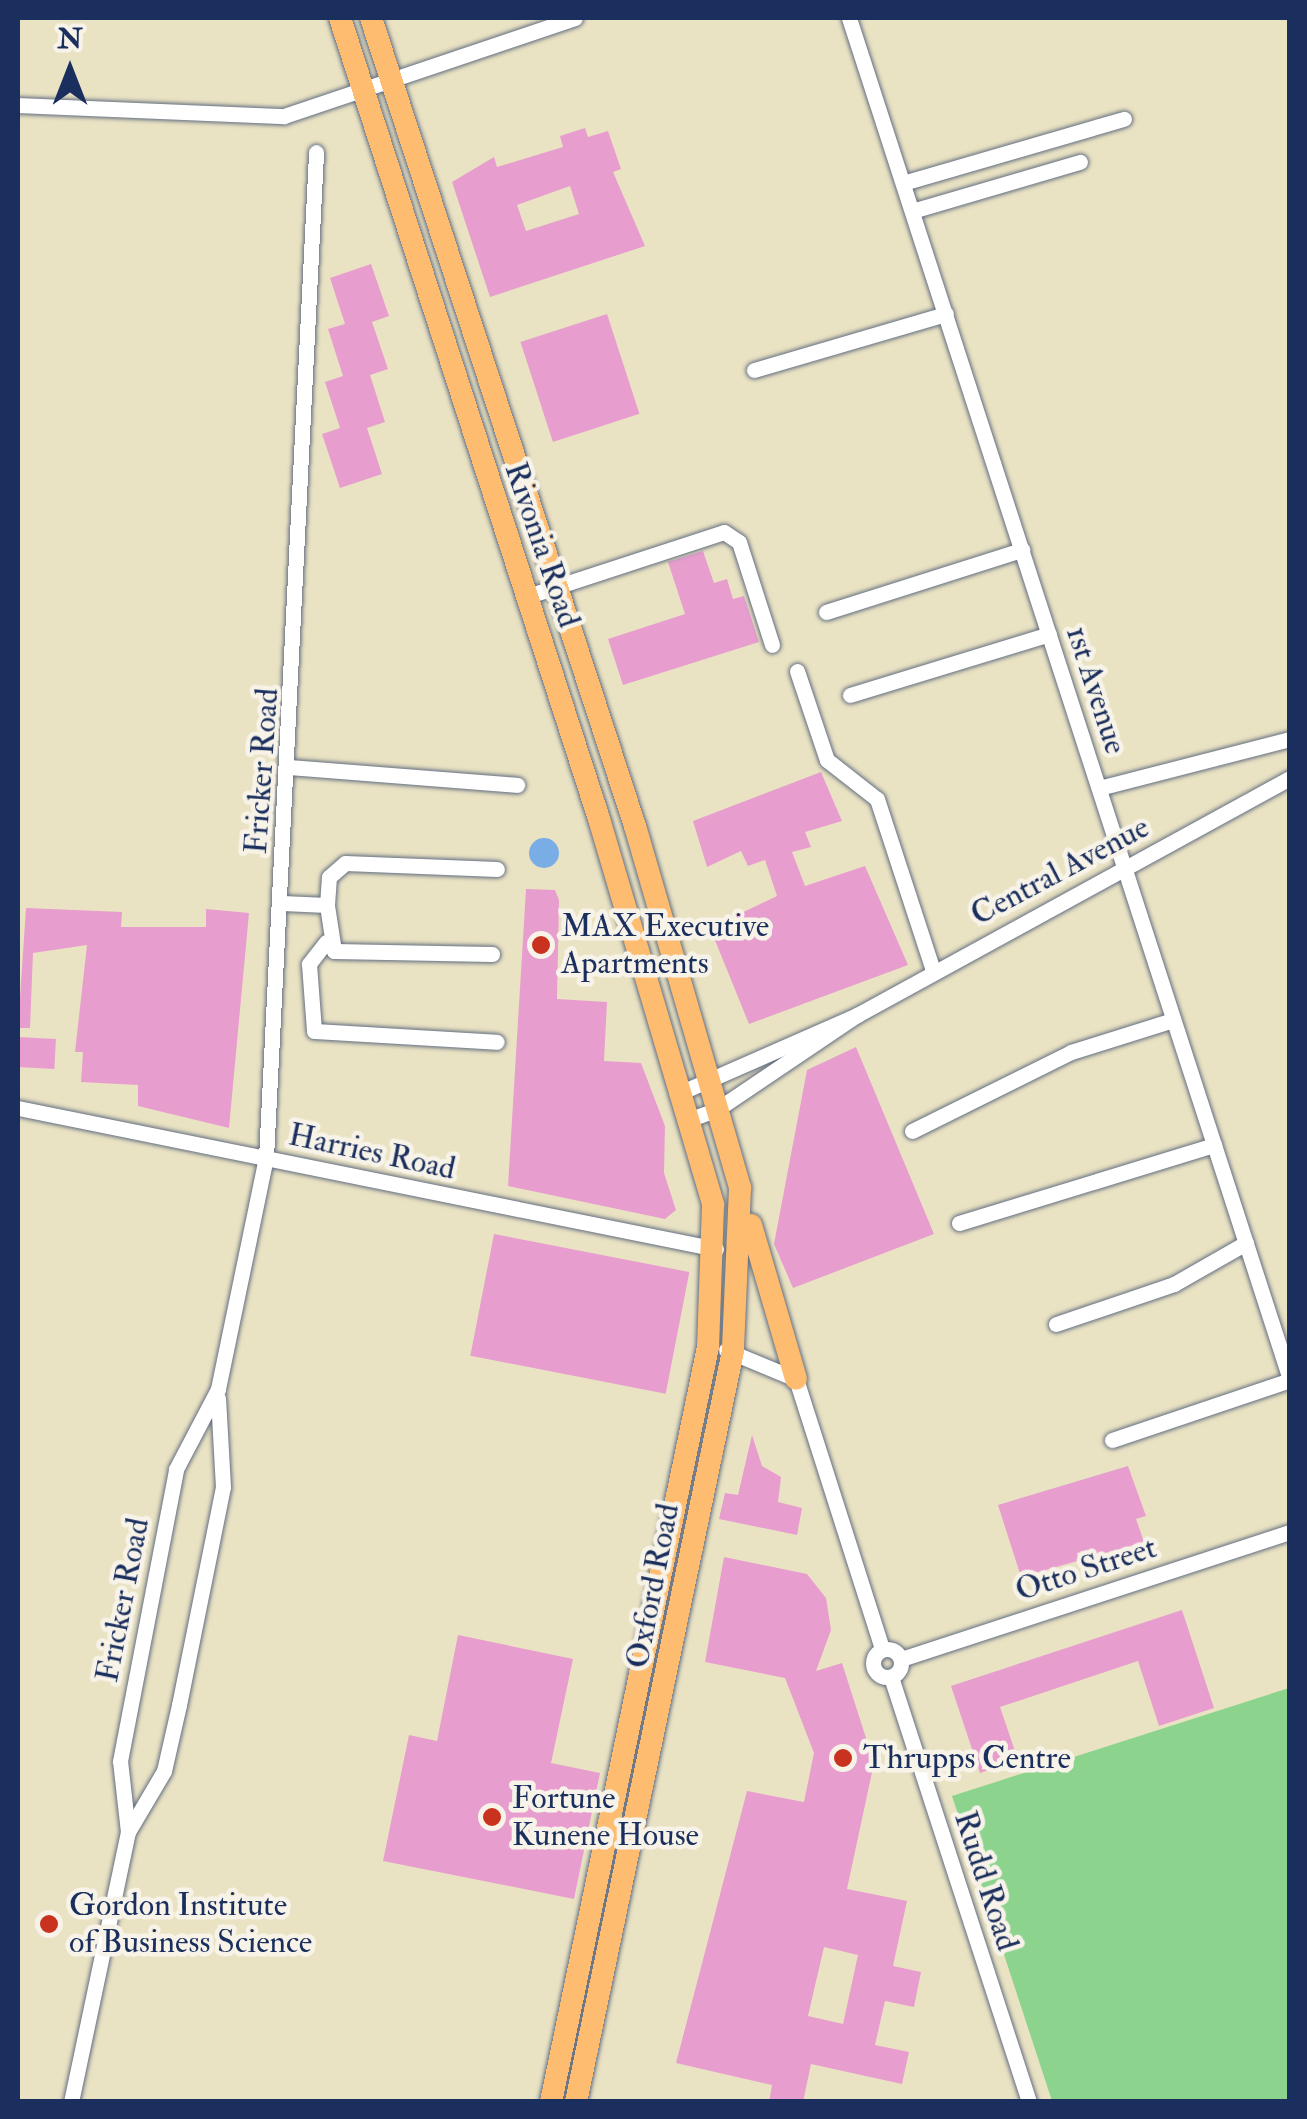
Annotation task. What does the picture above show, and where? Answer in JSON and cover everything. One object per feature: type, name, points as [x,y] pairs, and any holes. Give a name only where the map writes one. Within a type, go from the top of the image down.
[{"type":"main road","name":"Rivonia Road","points":[[340,18],[360,93],[525,597],[677,1094]]},
{"type":"main road","name":"Rivonia Road","points":[[371,18],[555,588],[708,1081]]},
{"type":"main road","name":"Oxford Road","points":[[576,2102],[733,1351],[740,1188],[708,1081]]},
{"type":"main road","name":"Oxford Road","points":[[551,2102],[708,1347],[716,1249],[677,1094]]},
{"type":"main road","points":[[740,1188],[796,1379]]},
{"type":"street","points":[[18,105],[284,116],[575,18]]},
{"type":"street","name":"1st Avenue","points":[[850,18],[1290,1380]]},
{"type":"street","points":[[903,183],[1124,119]]},
{"type":"street","name":"Fricker Road","points":[[128,1832],[164,1771],[183,1686],[222,1487],[218,1389],[266,1158],[290,768],[316,152]]},
{"type":"street","points":[[912,210],[1080,162]]},
{"type":"street","points":[[754,370],[946,314]]},
{"type":"street","points":[[525,597],[730,533],[772,646]]},
{"type":"street","points":[[826,612],[1022,550]]},
{"type":"street","points":[[850,695],[1049,634]]},
{"type":"street","points":[[797,672],[827,760],[877,799],[933,970]]},
{"type":"street","points":[[1099,788],[1290,738]]},
{"type":"street","points":[[290,768],[517,785]]},
{"type":"street","name":"Central Avenue","points":[[685,1120],[716,1110],[857,1015],[933,970],[1290,778]]},
{"type":"street","points":[[497,869],[345,863],[330,877],[326,942],[309,964],[314,1031],[497,1042]]},
{"type":"street","points":[[282,904],[327,904]]},
{"type":"street","points":[[326,942],[340,952],[492,954]]},
{"type":"street","name":"Central Avenue","points":[[677,1094],[857,1015]]},
{"type":"street","points":[[912,1131],[1071,1052],[1173,1020]]},
{"type":"street","name":"Harries Road","points":[[18,1108],[716,1249]]},
{"type":"street","points":[[959,1223],[1214,1145]]},
{"type":"street","points":[[1056,1324],[1174,1284],[1246,1243]]},
{"type":"street","points":[[708,1347],[733,1351],[796,1379],[882,1649],[901,1659],[891,1677]]},
{"type":"street","points":[[1112,1440],[1290,1380]]},
{"type":"street","name":"Fricker Road","points":[[72,2102],[128,1832],[120,1760],[176,1469],[218,1389]]},
{"type":"street","name":"Otto Street","points":[[901,1659],[1290,1532]]},
{"type":"street","name":"Rudd Road","points":[[882,1649],[872,1666],[891,1677],[1029,2102]]},
{"type":"green space","points":[[1289,1688],[1289,2101],[1052,2101],[952,1796]]},
{"type":"water","points":[[544,838],[554,843],[559,853],[554,863],[544,868],[534,863],[529,853],[534,843]]},
{"type":"building","points":[[585,128],[588,137],[608,131],[621,169],[613,172],[645,246],[490,297],[452,182],[494,157],[497,167],[563,147],[560,136]],"holes":[[[570,186],[579,214],[526,231],[517,205]]]},
{"type":"building","points":[[371,264],[389,316],[372,322],[388,369],[370,375],[385,422],[367,428],[382,474],[340,488],[322,434],[340,428],[325,382],[343,376],[328,329],[345,324],[330,278]]},
{"type":"building","points":[[607,314],[639,414],[553,442],[520,342]]},
{"type":"building","points":[[703,551],[714,583],[727,579],[733,599],[744,596],[759,642],[623,685],[608,639],[685,614],[668,562]]},
{"type":"building","points":[[821,772],[842,821],[805,832],[811,847],[792,852],[805,886],[865,866],[908,965],[749,1024],[710,928],[777,896],[765,860],[748,866],[741,851],[707,867],[693,821]]},
{"type":"building","points":[[526,889],[555,890],[559,900],[557,999],[607,1002],[604,1061],[641,1063],[665,1126],[664,1173],[676,1210],[665,1219],[508,1186]]},
{"type":"building","points":[[26,908],[122,912],[121,927],[206,927],[206,909],[249,913],[229,1128],[138,1106],[138,1085],[81,1082],[83,1052],[75,1052],[87,945],[33,953],[30,1028],[18,1028]]},
{"type":"building","points":[[18,1037],[56,1039],[54,1069],[18,1067]]},
{"type":"building","points":[[856,1047],[934,1234],[793,1288],[774,1244],[807,1070]]},
{"type":"building","points":[[494,1234],[689,1272],[666,1394],[470,1356]]},
{"type":"building","points":[[752,1435],[762,1466],[781,1477],[778,1502],[802,1508],[797,1535],[719,1519],[725,1493],[738,1495]]},
{"type":"building","points":[[1128,1466],[1146,1516],[1136,1519],[1144,1542],[1021,1577],[998,1505]]},
{"type":"building","points":[[724,1557],[807,1574],[826,1598],[831,1630],[816,1671],[842,1663],[874,1763],[847,1889],[907,1901],[893,1966],[921,1972],[914,2007],[885,2001],[875,2045],[909,2052],[902,2084],[811,2064],[803,2102],[769,2102],[772,2085],[676,2063],[747,1791],[804,1802],[814,1753],[785,1678],[705,1662]],"holes":[[[824,1947],[858,1955],[843,2024],[808,2016]]]},
{"type":"building","points":[[1182,1610],[1214,1708],[1159,1726],[1138,1661],[1000,1707],[1018,1760],[980,1773],[951,1686]]},
{"type":"building","name":"Fortune Kunene House","points":[[458,1635],[573,1659],[551,1763],[600,1773],[574,1899],[383,1861],[409,1735],[437,1741]]},
{"type":"place","name":"MAX Executive Apartments","points":[[541,945]]},
{"type":"place","name":"Thrupps Centre","points":[[843,1758]]},
{"type":"place","name":"Fortune Kunene House","points":[[492,1817]]},
{"type":"place","name":"Gordon Institute of Business Science","points":[[49,1924]]}]
